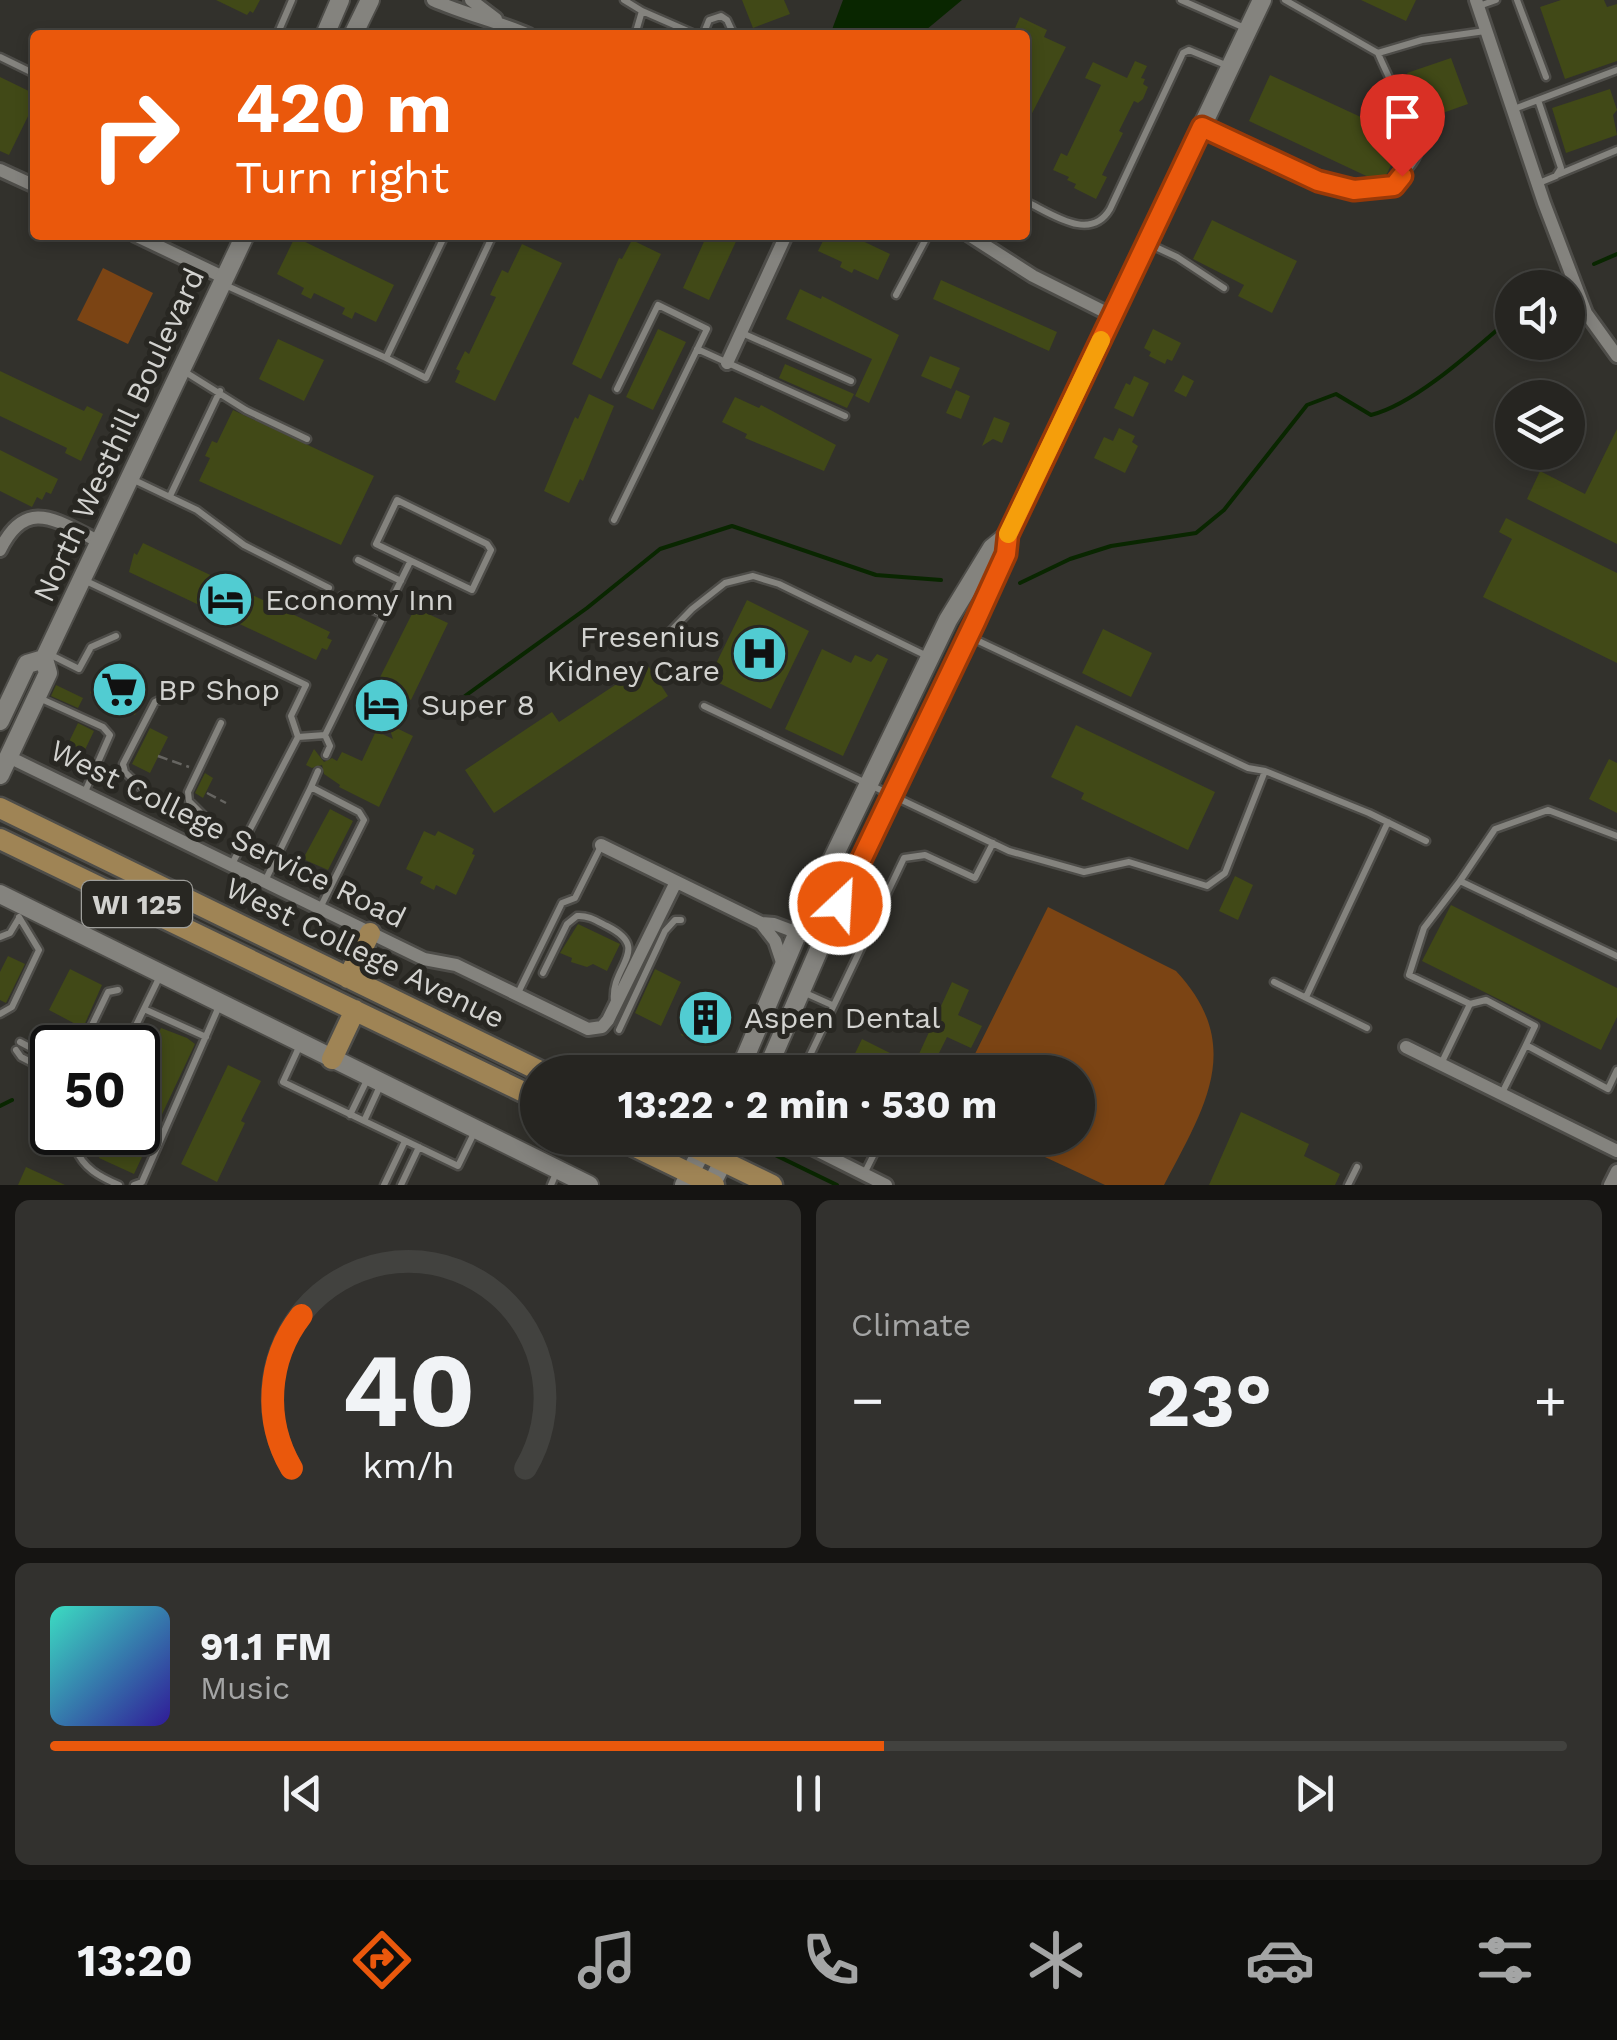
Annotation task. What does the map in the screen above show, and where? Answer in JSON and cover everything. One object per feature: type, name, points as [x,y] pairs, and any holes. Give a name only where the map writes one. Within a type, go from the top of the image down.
[{"type":"main road","points":[[326,30],[340,0]]},
{"type":"main road","points":[[355,30],[370,0]]},
{"type":"main road","points":[[774,1055],[1006,554],[1008,535],[1262,0]]},
{"type":"main road","name":"North Westhill Boulevard","points":[[0,775],[48,672],[45,656],[80,578],[243,240]]},
{"type":"main road","points":[[746,1055],[798,933],[948,620],[992,548],[1008,535]]},
{"type":"main road","name":"North Westhill Boulevard","points":[[0,721],[27,664],[45,656]]},
{"type":"main road","name":"West College Avenue","points":[[0,808],[520,1061]]},
{"type":"main road","name":"West College Avenue","points":[[0,839],[520,1090]]},
{"type":"main road","points":[[0,894],[22,912],[161,975],[476,1130],[554,1178],[589,1185]]},
{"type":"main road","points":[[790,1021],[788,997],[808,949],[798,933]]},
{"type":"main road","points":[[348,978],[370,934]]},
{"type":"main road","points":[[332,1059],[355,1010]]},
{"type":"main road","points":[[646,1155],[687,1179],[712,1185],[726,1155]]},
{"type":"main road","points":[[687,1179],[699,1155]]},
{"type":"main road","points":[[716,1155],[772,1185]]},
{"type":"street","points":[[433,0],[465,14],[498,21]]},
{"type":"street","points":[[471,0],[517,30]]},
{"type":"street","points":[[1477,3],[1586,313],[1617,356]]},
{"type":"street","points":[[0,170],[30,184]]},
{"type":"street","points":[[145,240],[223,281]]},
{"type":"street","points":[[727,363],[784,240]]},
{"type":"street","points":[[978,240],[1033,276],[1113,316]]},
{"type":"street","points":[[0,550],[16,526],[30,517],[53,519],[98,541]]},
{"type":"street","name":"West College Service Road","points":[[8,757],[370,934],[424,959],[456,965],[592,1030],[605,1024],[615,1007]]},
{"type":"street","points":[[601,845],[761,923],[798,933]]},
{"type":"street","points":[[615,1007],[676,882]]},
{"type":"street","points":[[761,923],[774,941],[784,967]]},
{"type":"street","points":[[1406,1047],[1617,1152]]},
{"type":"street","points":[[826,1155],[886,1185]]},
{"type":"street","points":[[1610,1185],[1617,1171]]},
{"type":"lane","points":[[279,30],[292,0]]},
{"type":"lane","points":[[624,0],[688,30]]},
{"type":"lane","points":[[1181,0],[1248,30]]},
{"type":"lane","points":[[1202,127],[1318,181],[1354,190],[1394,186],[1411,166],[1421,146],[1418,133],[1391,88],[1378,53],[1284,0]]},
{"type":"lane","points":[[1477,3],[1496,0]]},
{"type":"lane","points":[[1517,0],[1546,77]]},
{"type":"lane","points":[[636,30],[642,11]]},
{"type":"lane","points":[[703,30],[709,20],[720,16],[731,30]]},
{"type":"lane","points":[[1378,53],[1422,40],[1487,31]]},
{"type":"lane","points":[[1030,203],[1081,226],[1098,223],[1110,209],[1183,53],[1189,50],[1231,68]]},
{"type":"lane","points":[[0,57],[30,72]]},
{"type":"lane","points":[[1513,110],[1616,73]]},
{"type":"lane","points":[[1538,100],[1560,158],[1561,168],[1556,176]]},
{"type":"lane","points":[[1538,184],[1617,150]]},
{"type":"lane","points":[[386,358],[444,240]]},
{"type":"lane","points":[[223,281],[426,378],[490,240]]},
{"type":"lane","points":[[896,295],[925,240]]},
{"type":"lane","points":[[1148,243],[1224,288]]},
{"type":"lane","points":[[614,520],[707,329],[658,306],[618,389]]},
{"type":"lane","points":[[741,332],[851,381]]},
{"type":"lane","points":[[697,350],[844,416]]},
{"type":"lane","points":[[180,368],[246,410],[308,439]]},
{"type":"lane","points":[[170,496],[220,391]]},
{"type":"lane","points":[[128,478],[197,510],[244,545],[329,588]]},
{"type":"lane","points":[[397,500],[487,544],[490,550],[472,590],[410,562],[376,544],[397,500]]},
{"type":"lane","points":[[358,560],[401,580]]},
{"type":"lane","points":[[325,735],[410,562]]},
{"type":"lane","points":[[660,642],[725,583],[752,576],[780,584],[930,658]]},
{"type":"lane","points":[[80,578],[306,684],[291,716],[298,737],[231,866]]},
{"type":"lane","points":[[342,596],[384,616]]},
{"type":"lane","points":[[45,656],[79,669],[91,646],[116,636]]},
{"type":"lane","points":[[968,636],[1248,768],[1265,771],[1426,841]]},
{"type":"lane","points":[[36,696],[110,735],[84,794]]},
{"type":"lane","points":[[152,799],[125,772],[124,764],[155,702],[168,696]]},
{"type":"lane","points":[[704,706],[1009,851],[1084,872],[1130,862],[1207,886],[1225,873],[1265,771]]},
{"type":"lane","points":[[209,821],[189,801],[188,792],[222,723]]},
{"type":"lane","points":[[298,737],[325,735]]},
{"type":"lane","points":[[325,735],[330,746],[326,755]]},
{"type":"lane","points":[[265,882],[318,772]]},
{"type":"lane","points":[[311,787],[359,812],[364,820],[320,909]]},
{"type":"lane","points":[[1501,1094],[1535,1026],[1486,1000],[1470,1004],[1410,975],[1424,928],[1495,829],[1548,810],[1617,836]]},
{"type":"lane","points":[[1306,998],[1388,822]]},
{"type":"lane","points":[[810,1055],[904,858],[925,854],[975,878],[992,843]]},
{"type":"lane","points":[[517,994],[562,903],[575,898],[601,845]]},
{"type":"lane","points":[[1460,882],[1617,956]]},
{"type":"lane","points":[[0,937],[10,933],[22,912]]},
{"type":"lane","points":[[0,1014],[12,1007],[39,950],[22,912]]},
{"type":"lane","points":[[543,973],[568,924],[577,916],[587,916],[622,933],[629,943],[630,951],[612,988],[615,1007]]},
{"type":"lane","points":[[618,1030],[665,930],[675,920],[681,920]]},
{"type":"lane","points":[[136,1025],[161,975]]},
{"type":"lane","points":[[1274,982],[1368,1028]]},
{"type":"lane","points":[[92,1025],[108,992],[118,990]]},
{"type":"lane","points":[[802,992],[832,1005]]},
{"type":"lane","points":[[134,1185],[142,1182],[220,1004]]},
{"type":"lane","points":[[1441,1064],[1470,1004]]},
{"type":"lane","points":[[144,1008],[206,1037]]},
{"type":"lane","points":[[20,1042],[30,1047]]},
{"type":"lane","points":[[301,1044],[283,1082],[458,1166],[476,1130]]},
{"type":"lane","points":[[1526,1046],[1608,1089],[1617,1070]]},
{"type":"lane","points":[[16,1050],[30,1062]]},
{"type":"lane","points":[[350,1114],[375,1080]]},
{"type":"lane","points":[[364,1121],[375,1080]]},
{"type":"lane","points":[[384,1185],[405,1141]]},
{"type":"lane","points":[[400,1185],[419,1147]]},
{"type":"lane","points":[[78,1155],[100,1177],[119,1185]]},
{"type":"lane","points":[[864,1174],[874,1155]]},
{"type":"lane","points":[[1348,1185],[1356,1167]]},
{"type":"path","points":[[158,756],[190,767]]},
{"type":"path","points":[[207,794],[226,803]]},
{"type":"shaded area","points":[[843,0],[962,0],[926,30],[832,30]]},
{"type":"shaded area","points":[[103,268],[153,293],[128,344],[77,320]]},
{"type":"shaded area","points":[[1048,907],[1176,971],[1197,999],[1209,1025],[1214,1051],[1204,1103],[1164,1185],[1105,1185],[1041,1155],[1095,1155],[1095,1055],[974,1055]]},
{"type":"building","points":[[216,0],[260,0],[253,13],[247,15]]},
{"type":"building","points":[[742,0],[784,0],[790,14],[753,28]]},
{"type":"building","points":[[1361,0],[1416,0],[1406,21]]},
{"type":"building","points":[[1561,0],[1604,0],[1607,7],[1617,4],[1617,61],[1565,79],[1540,7]]},
{"type":"building","points":[[1020,17],[1047,30],[1044,37],[1066,47],[1030,117],[1030,30],[1014,30]]},
{"type":"building","points":[[1451,58],[1468,104],[1423,120],[1407,73]]},
{"type":"building","points":[[1135,61],[1147,66],[1141,78],[1148,87],[1143,99],[1134,101],[1119,131],[1123,133],[1102,175],[1107,177],[1096,199],[1074,188],[1076,184],[1067,180],[1069,177],[1053,170],[1061,153],[1067,156],[1101,85],[1085,78],[1093,62],[1127,78]]},
{"type":"building","points":[[1270,75],[1404,137],[1384,180],[1377,181],[1249,121]]},
{"type":"building","points":[[0,77],[30,92],[30,112],[9,155],[0,151]]},
{"type":"building","points":[[1610,89],[1617,110],[1613,115],[1617,135],[1566,153],[1552,108]]},
{"type":"building","points":[[1212,220],[1297,261],[1272,313],[1238,296],[1244,285],[1193,259]]},
{"type":"building","points":[[294,240],[301,240],[394,285],[376,322],[355,312],[352,319],[342,314],[345,308],[314,293],[311,299],[301,294],[304,288],[277,274]]},
{"type":"building","points":[[632,240],[661,254],[601,379],[572,364],[619,258],[622,259]]},
{"type":"building","points":[[705,240],[737,240],[709,300],[683,288]]},
{"type":"building","points":[[824,240],[861,240],[890,254],[878,280],[854,269],[852,273],[840,267],[842,262],[818,251]]},
{"type":"building","points":[[522,244],[562,263],[495,401],[455,382],[460,371],[456,369],[465,351],[469,354],[496,297],[490,295],[502,270],[508,273]]},
{"type":"building","points":[[941,280],[1057,332],[1049,351],[933,299]]},
{"type":"building","points":[[800,289],[899,335],[869,403],[855,396],[872,359],[786,319]]},
{"type":"building","points":[[658,329],[686,342],[653,410],[626,397]]},
{"type":"building","points":[[1153,329],[1181,343],[1172,361],[1167,359],[1165,364],[1149,356],[1151,352],[1144,348]]},
{"type":"building","points":[[278,339],[324,360],[304,401],[259,379]]},
{"type":"building","points":[[930,356],[960,368],[951,389],[921,376]]},
{"type":"building","points":[[785,364],[854,394],[847,408],[779,378]]},
{"type":"building","points":[[0,371],[84,411],[87,406],[103,414],[81,461],[65,453],[67,448],[0,416]]},
{"type":"building","points":[[1183,375],[1194,381],[1186,397],[1174,391]]},
{"type":"building","points":[[1134,376],[1149,383],[1133,417],[1114,408],[1126,383],[1130,385]]},
{"type":"building","points":[[956,390],[970,396],[961,419],[946,413]]},
{"type":"building","points":[[589,394],[614,406],[583,481],[580,479],[569,503],[544,491],[575,417],[578,419]]},
{"type":"building","points":[[735,397],[759,408],[761,405],[836,445],[824,471],[745,438],[747,434],[722,422]]},
{"type":"building","points":[[233,410],[374,476],[341,545],[199,481],[210,458],[205,456],[212,441],[217,443]]},
{"type":"building","points":[[994,417],[1010,423],[1002,443],[993,439],[982,446]]},
{"type":"building","points":[[1119,428],[1135,436],[1132,442],[1138,446],[1125,473],[1094,458],[1104,437],[1113,441]]},
{"type":"building","points":[[1617,429],[1617,544],[1527,499],[1540,471],[1585,494]]},
{"type":"building","points":[[0,450],[58,479],[51,494],[46,492],[42,500],[37,497],[32,507],[0,491]]},
{"type":"building","points":[[1506,518],[1617,573],[1617,663],[1483,597],[1512,539],[1499,532]]},
{"type":"building","name":"Economy Inn","points":[[143,543],[330,632],[327,638],[332,640],[327,650],[322,648],[316,660],[129,572],[134,553],[137,555]]},
{"type":"building","name":"Fresenius Kidney Care","points":[[747,600],[809,631],[771,709],[709,678]]},
{"type":"building","points":[[415,608],[448,623],[411,700],[397,694],[388,712],[367,703]]},
{"type":"building","points":[[1103,629],[1152,653],[1131,697],[1082,673]]},
{"type":"building","points":[[822,649],[851,663],[855,655],[871,662],[877,654],[888,659],[843,756],[785,729]]},
{"type":"building","points":[[647,664],[668,696],[494,813],[465,770],[552,712],[559,722]]},
{"type":"building","name":"BP Shop","points":[[103,666],[148,687],[135,715],[90,693]]},
{"type":"building","points":[[56,685],[83,698],[78,708],[51,696]]},
{"type":"building","points":[[78,723],[94,731],[82,756],[66,748]]},
{"type":"building","points":[[388,724],[413,736],[379,807],[339,787],[324,774],[322,765],[306,765],[314,749],[324,762],[332,758],[337,761],[342,752],[362,761],[376,731],[393,739]]},
{"type":"building","points":[[1076,725],[1215,792],[1188,850],[1081,799],[1084,793],[1051,777]]},
{"type":"building","points":[[150,728],[168,737],[150,773],[132,764]]},
{"type":"building","points":[[1609,759],[1617,763],[1617,813],[1589,799]]},
{"type":"building","points":[[205,773],[213,778],[203,798],[195,793]]},
{"type":"building","points":[[330,809],[353,821],[328,870],[303,859]]},
{"type":"building","points":[[424,831],[435,836],[438,831],[474,849],[475,855],[456,895],[436,885],[434,890],[420,883],[423,877],[406,869]]},
{"type":"building","points":[[1235,876],[1253,885],[1238,920],[1219,911]]},
{"type":"building","points":[[1451,905],[1617,988],[1617,1017],[1601,1050],[1422,961]]},
{"type":"building","points":[[578,924],[620,944],[607,971],[593,964],[587,967],[571,962],[572,958],[560,953]]},
{"type":"building","points":[[8,956],[25,964],[6,1003],[0,1000],[0,972]]},
{"type":"building","points":[[70,969],[102,985],[84,1025],[49,1010]]},
{"type":"building","points":[[655,969],[681,982],[661,1026],[635,1013]]},
{"type":"building","points":[[952,982],[969,990],[958,1015],[982,1026],[971,1048],[947,1037],[938,1055],[919,1054]]},
{"type":"building","name":"Aspen Dental","points":[[704,989],[728,1001],[706,1047],[681,1035]]},
{"type":"building","points":[[160,1030],[195,1044],[160,1119]]},
{"type":"building","points":[[862,1039],[890,1053],[889,1055],[854,1055]]},
{"type":"building","points":[[228,1065],[261,1081],[217,1182],[181,1164]]},
{"type":"building","points":[[1241,1112],[1309,1144],[1304,1156],[1340,1174],[1335,1185],[1209,1185]]},
{"type":"building","points":[[100,1155],[143,1155],[134,1174],[99,1158]]},
{"type":"building","points":[[26,1167],[65,1185],[18,1185]]},
{"type":"waterway","points":[[1594,264],[1617,254]]},
{"type":"waterway","points":[[1020,583],[1070,559],[1111,546],[1196,533],[1224,510],[1307,405],[1336,394],[1371,415],[1389,409],[1445,373],[1495,331]]},
{"type":"waterway","points":[[465,696],[587,608],[660,549],[732,526],[876,575],[941,580]]},
{"type":"waterway","points":[[0,1106],[12,1100]]},
{"type":"waterway","points":[[775,1155],[837,1185]]},
{"type":"slow traffic","points":[[1008,534],[1101,340]]},
{"type":"place","name":"Economy Inn","points":[[226,600]]},
{"type":"place","name":"Fresenius Kidney Care","points":[[759,654]]},
{"type":"place","name":"BP Shop","points":[[119,690]]},
{"type":"place","name":"Super 8","points":[[382,705]]},
{"type":"place","name":"Aspen Dental","points":[[705,1018]]},
{"type":"route","points":[[840,904],[1006,554],[1008,535],[1202,127],[1318,181],[1354,190],[1394,186],[1402,176]]}]
